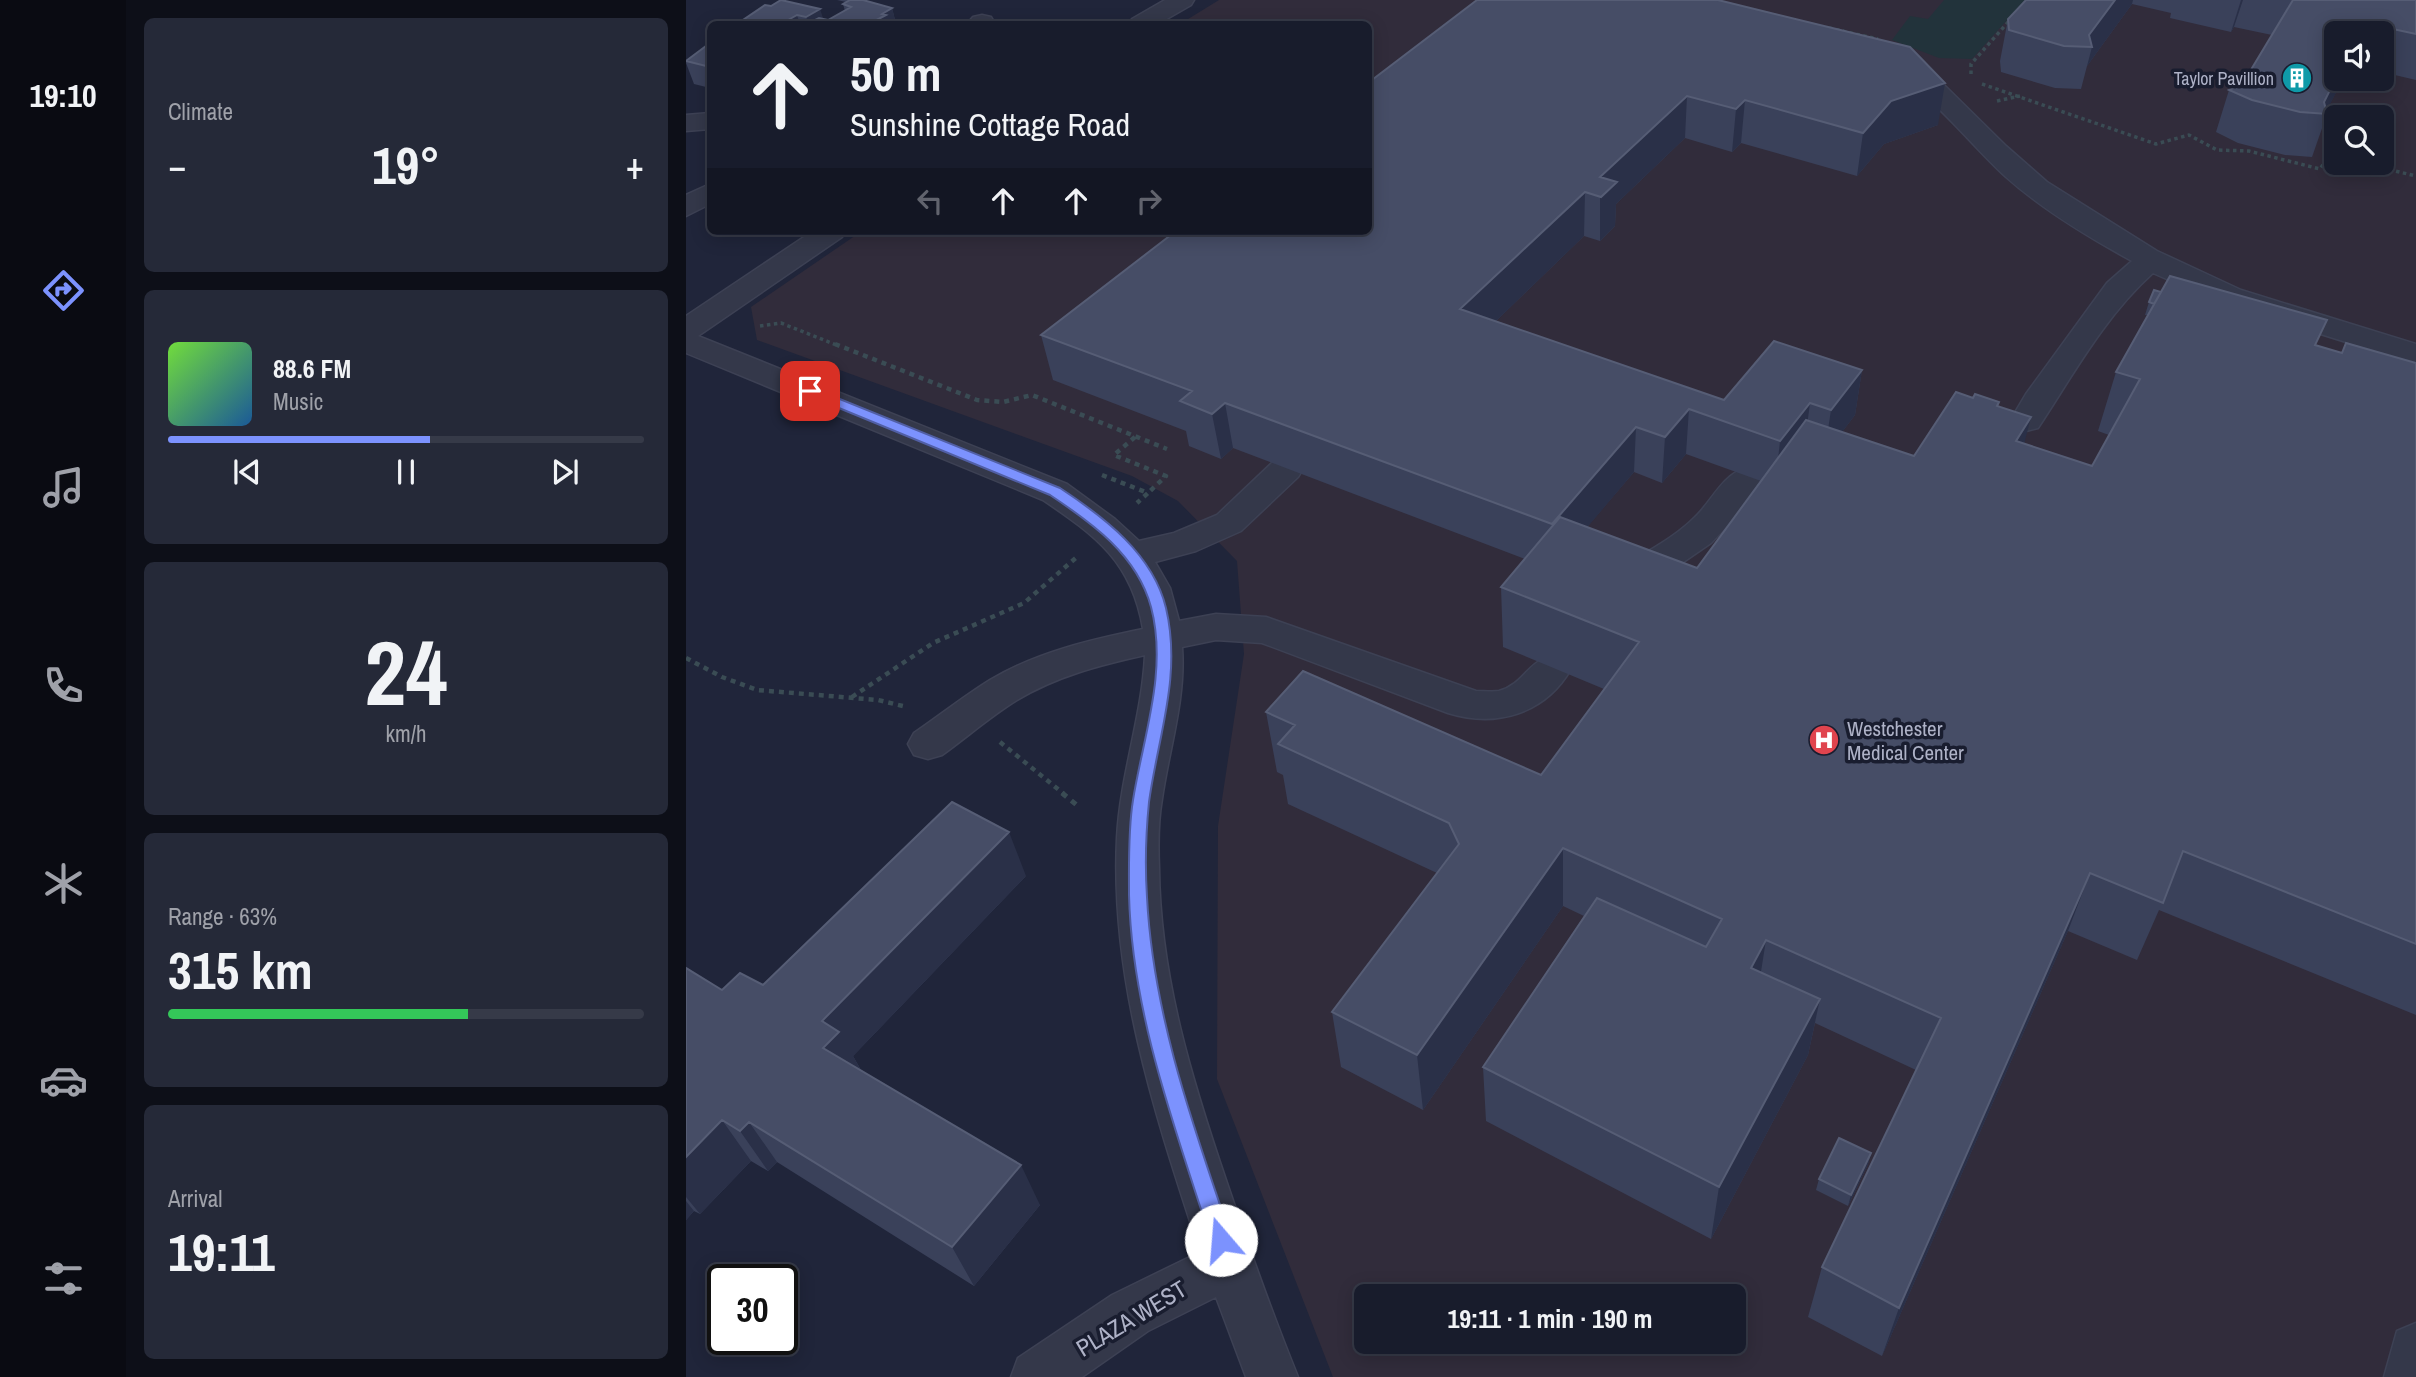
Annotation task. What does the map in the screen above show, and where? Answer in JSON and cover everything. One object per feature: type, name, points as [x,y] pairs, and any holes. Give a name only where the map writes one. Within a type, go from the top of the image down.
[{"type":"street","points":[[1146,21],[1182,0]]},
{"type":"street","points":[[1878,48],[1927,81],[1955,106],[2019,173],[2064,207],[2152,259],[2201,285],[2238,299],[2367,337],[2416,355]]},
{"type":"street","points":[[686,123],[707,121]]},
{"type":"street","points":[[686,207],[707,194]]},
{"type":"street","points":[[691,330],[826,235]]},
{"type":"street","points":[[2026,421],[2118,289],[2152,259]]},
{"type":"street","points":[[691,330],[1055,492],[1107,530],[1131,555],[1147,580],[1158,606],[1163,636],[1161,707],[1141,803],[1138,897],[1147,975],[1164,1065],[1229,1264],[1272,1377]]},
{"type":"street","points":[[1131,555],[1159,551],[1229,523],[1286,469]]},
{"type":"street","points":[[1612,594],[1633,576],[1688,543],[1715,522],[1744,480]]},
{"type":"street","points":[[928,744],[1004,690],[1046,669],[1091,653],[1216,627],[1266,629],[1462,703],[1486,708],[1511,702],[1539,684],[1552,669]]},
{"type":"street","name":"PLAZA WEST","points":[[1037,1377],[1130,1313],[1229,1264]]},
{"type":"street","points":[[2410,1377],[2416,1349]]},
{"type":"path","points":[[1972,75],[1971,64],[2018,10]]},
{"type":"path","points":[[1828,27],[1878,48]]},
{"type":"path","points":[[1964,71],[1982,84],[2156,144],[2189,135],[2217,150],[2249,151],[2320,169],[2324,163]]},
{"type":"path","points":[[2394,171],[2416,176]]},
{"type":"path","points":[[691,330],[781,323],[977,400],[1003,402],[1032,395],[1167,449]]},
{"type":"path","points":[[852,697],[933,643],[1024,603],[1148,493],[1166,476],[1114,455],[1135,438]]},
{"type":"path","points":[[1100,474],[1148,493]]},
{"type":"path","points":[[686,658],[722,677],[757,690],[877,700],[959,721],[992,736],[1078,806]]},
{"type":"shaded area","name":"Westchester Medical Center","points":[[1219,0],[2416,0],[2416,1377],[1333,1377],[1217,1079],[1218,826],[1244,654],[1237,561],[1178,501],[1132,476],[757,340],[751,307],[856,235],[1372,235],[1372,21],[1185,21]]},
{"type":"shaded area","points":[[1944,0],[2025,0],[1972,59],[1939,58],[1892,40],[1910,16],[1928,19]]},
{"type":"building","points":[[781,0],[820,9],[806,17],[797,15],[786,21],[741,21],[765,5],[771,6]]},
{"type":"building","points":[[850,0],[863,0],[892,8],[875,21],[813,21],[819,18],[828,20],[851,7],[843,4]]},
{"type":"building","points":[[1477,0],[1718,0],[1910,47],[1945,83],[1891,101],[1863,133],[1745,100],[1736,109],[1687,96],[1600,177],[1617,182],[1601,197],[1585,192],[1460,309],[1724,400],[1774,341],[1862,370],[1831,410],[1810,403],[1780,441],[1689,409],[1665,437],[1636,427],[1552,524],[1225,403],[1212,414],[1180,401],[1192,391],[1041,335],[1171,235],[1372,235],[1372,80]]},
{"type":"building","points":[[2026,0],[2115,0],[2089,35],[2092,47],[2064,46],[2009,30],[2008,19]]},
{"type":"building","points":[[2293,0],[2416,0],[2416,34],[2394,29],[2394,21],[2324,21],[2324,91],[2330,91],[2324,102],[2324,114],[2300,112],[2252,100],[2229,90],[2243,83]]},
{"type":"building","points":[[707,45],[707,66],[686,61]]},
{"type":"building","points":[[2170,276],[2327,320],[2315,345],[2342,353],[2346,343],[2416,363],[2416,944],[2183,851],[2163,903],[2090,873],[1899,1308],[1822,1267],[1941,1018],[1766,940],[1751,968],[1820,999],[1719,1187],[1483,1067],[1597,898],[1706,947],[1722,919],[1563,848],[1417,1055],[1332,1012],[1459,844],[1449,823],[1278,744],[1295,725],[1266,712],[1303,671],[1541,775],[1639,642],[1501,587],[1560,517],[1697,568],[1806,420],[1914,456],[1956,392],[1973,398],[1975,394],[1999,402],[1997,406],[2031,417],[2016,441],[2092,466],[2140,379],[2116,372]]},
{"type":"building","points":[[2154,290],[2161,292],[2154,304],[2149,302]]},
{"type":"building","points":[[952,802],[1009,832],[822,1021],[839,1032],[823,1048],[1021,1165],[952,1247],[749,1122],[740,1131],[722,1120],[686,1157],[686,968],[722,990],[740,973],[763,985]]},
{"type":"building","points":[[1839,1138],[1871,1153],[1851,1195],[1819,1179]]},
{"type":"place","name":"Taylor Pavillion","points":[[2297,78]]},
{"type":"place","name":"Westchester Medical Center","points":[[1824,740]]},
{"type":"route","points":[[810,391],[1055,492],[1110,532],[1131,555],[1147,580],[1158,606],[1163,636],[1162,674],[1161,707],[1141,803],[1138,897],[1147,975],[1164,1065],[1221,1240]]}]
